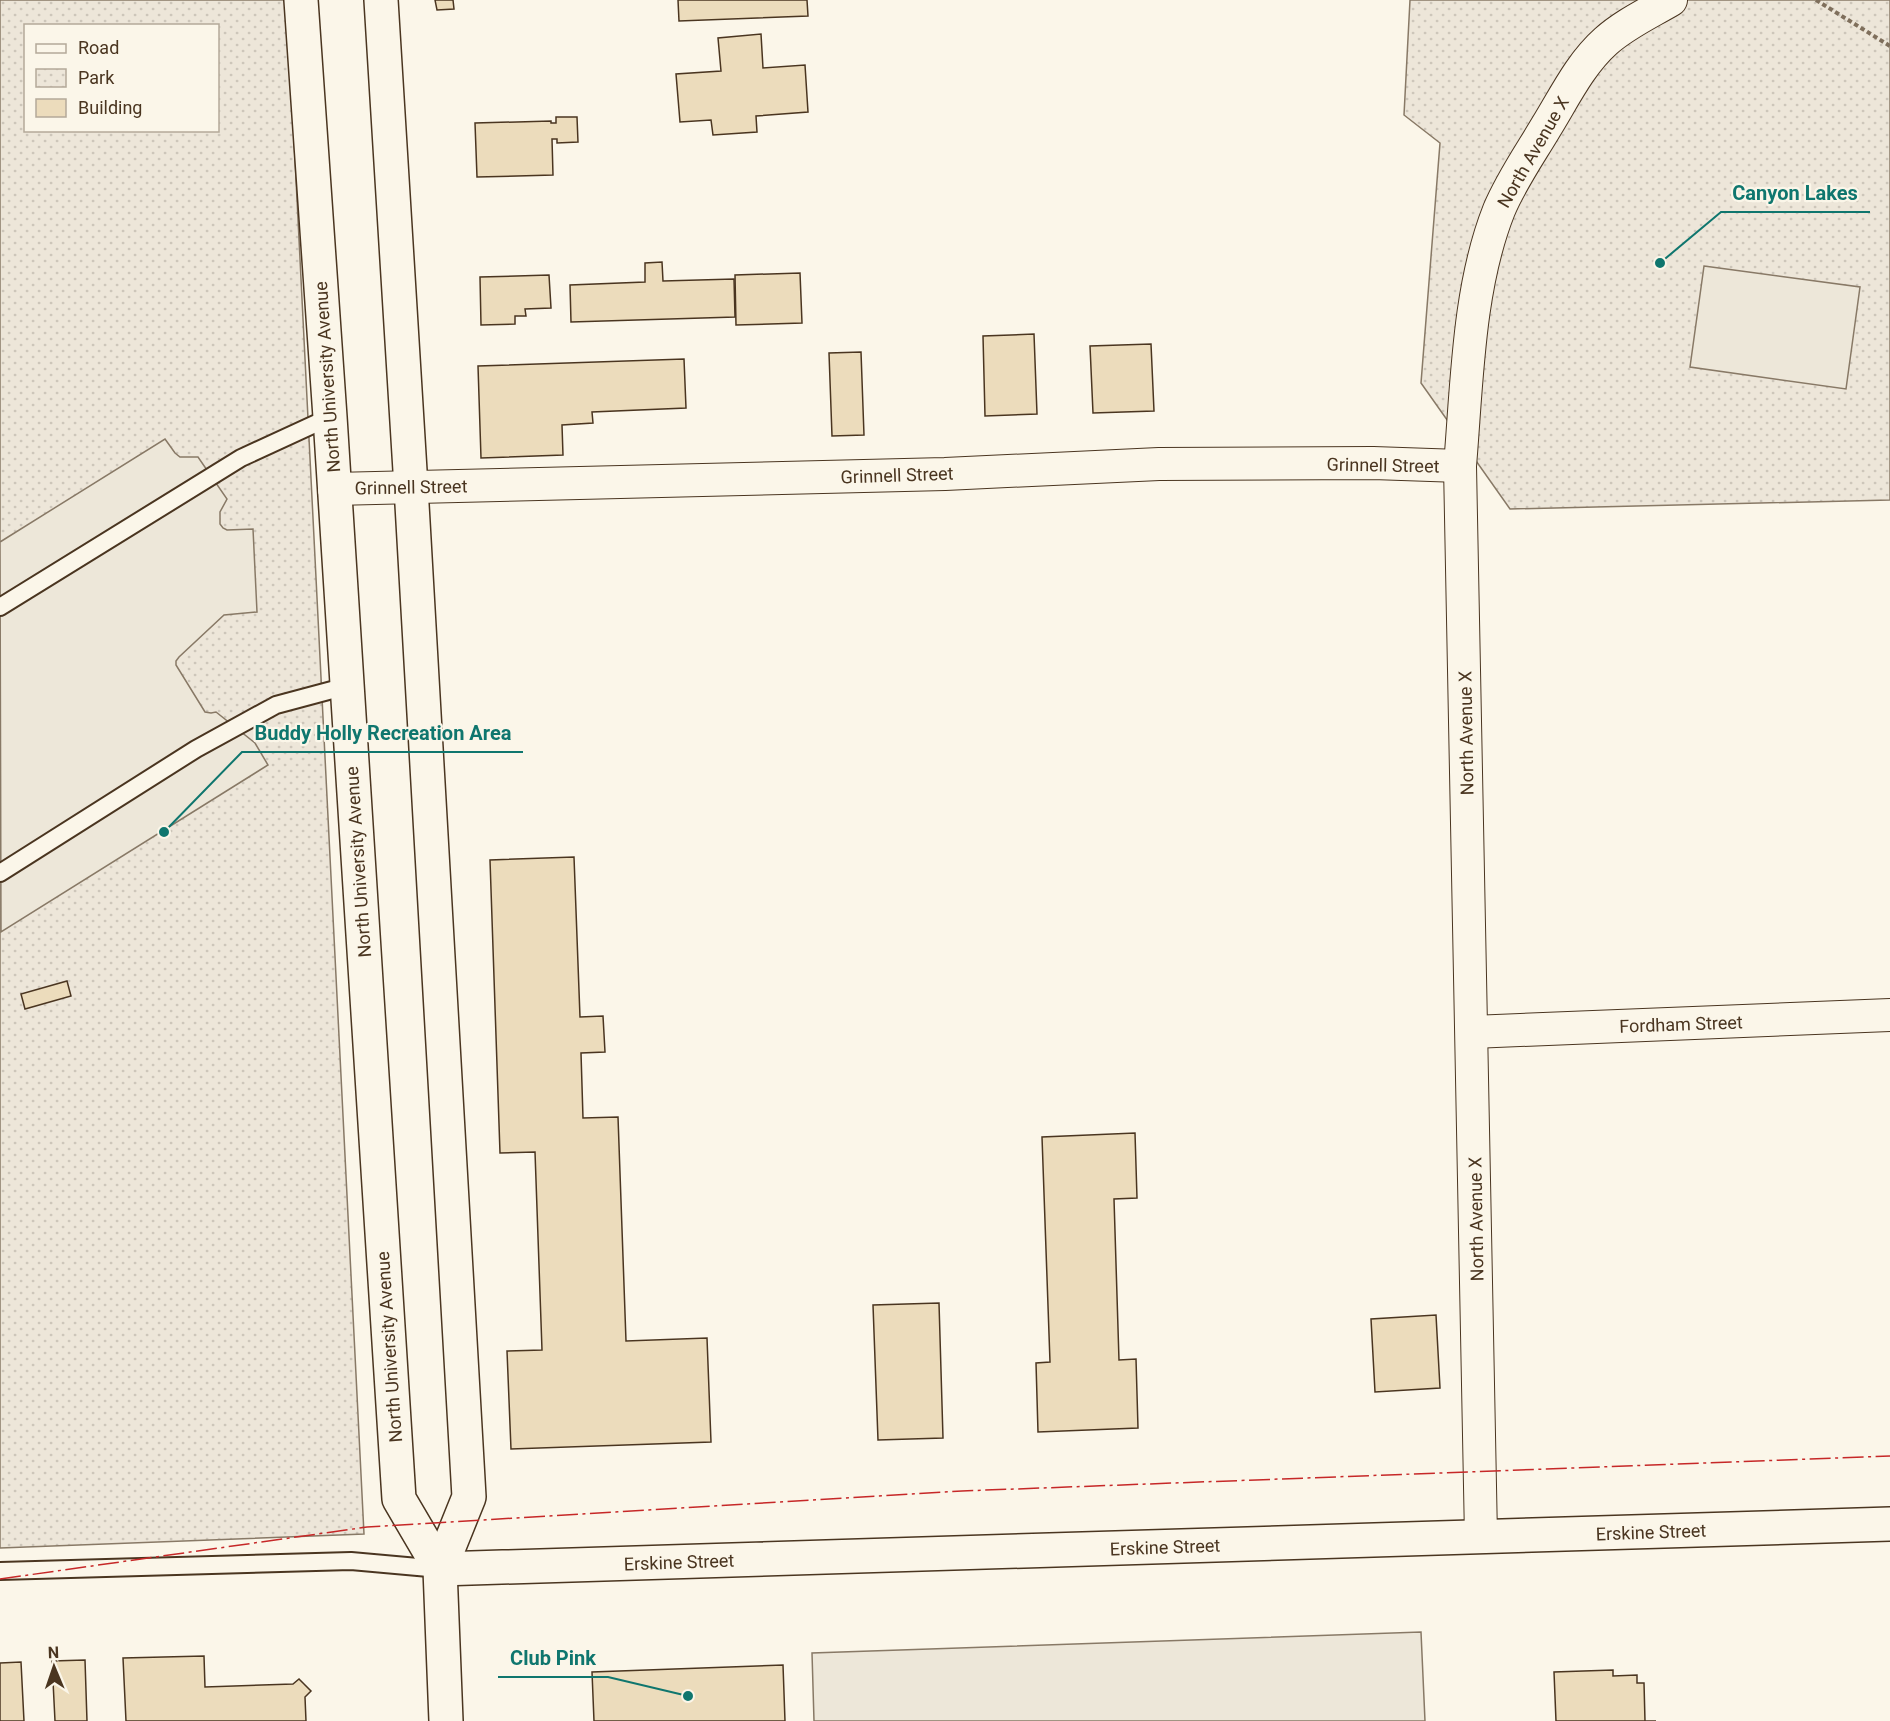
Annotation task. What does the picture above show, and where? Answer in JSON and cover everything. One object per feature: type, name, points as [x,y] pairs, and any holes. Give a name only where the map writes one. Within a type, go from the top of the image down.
[{"type":"main road","name":"North University Avenue","points":[[301,0],[399,1499],[440,1569]]},
{"type":"main road","name":"North University Avenue","points":[[381,0],[469,1497],[440,1569],[446,1721]]},
{"type":"main road","name":"Erskine Street","points":[[440,1569],[1890,1524]]},
{"type":"street","name":"North Avenue X","points":[[1481,1538],[1460,466],[1474,317],[1489,239],[1500,209],[1514,180],[1585,63],[1605,42],[1626,26],[1671,0]]},
{"type":"street","name":"Grinnell Street","points":[[334,489],[945,474],[1159,464],[1373,463],[1460,466]]},
{"type":"street","name":"Fordham Street","points":[[1472,1032],[1890,1015]]},
{"type":"lane","points":[[0,607],[241,458],[330,417]]},
{"type":"lane","points":[[0,873],[196,749],[276,705],[347,686]]},
{"type":"lane","points":[[0,1571],[351,1561],[440,1569]]},
{"type":"path","points":[[1816,0],[1890,46]]},
{"type":"green space","points":[[0,0],[287,0],[364,1534],[0,1548]]},
{"type":"green space","points":[[1410,0],[1890,0],[1890,500],[1510,509],[1421,383],[1440,143],[1404,115]]},
{"type":"shaded area","points":[[1704,266],[1860,287],[1846,389],[1690,367]]},
{"type":"shaded area","points":[[165,439],[180,457],[198,457],[227,499],[220,512],[220,524],[223,528],[227,530],[253,529],[257,612],[224,615],[179,657],[176,665],[205,712],[216,712],[255,743],[268,765],[1,932],[0,542]]},
{"type":"shaded area","points":[[1421,1632],[1425,1721],[814,1721],[812,1653]]},
{"type":"building","points":[[435,0],[453,0],[454,9],[437,10]]},
{"type":"building","points":[[678,0],[807,0],[808,16],[679,21]]},
{"type":"building","points":[[761,34],[763,68],[805,65],[808,112],[756,116],[757,132],[713,135],[711,120],[680,122],[676,74],[721,71],[718,38]]},
{"type":"building","points":[[556,117],[577,117],[578,142],[557,143],[557,139],[552,139],[553,175],[477,177],[475,123],[551,121],[551,123],[556,123]]},
{"type":"building","points":[[662,262],[663,281],[734,279],[735,317],[571,322],[570,285],[645,282],[645,263]]},
{"type":"building","points":[[800,273],[802,323],[736,325],[735,275]]},
{"type":"building","points":[[549,275],[551,308],[525,309],[526,316],[515,316],[515,324],[481,325],[480,277]]},
{"type":"building","points":[[1034,334],[1037,414],[985,416],[983,336]]},
{"type":"building","points":[[1151,344],[1154,411],[1093,413],[1090,346]]},
{"type":"building","points":[[861,352],[864,435],[832,436],[829,353]]},
{"type":"building","points":[[684,359],[686,408],[592,412],[593,423],[562,425],[563,455],[481,458],[478,366]]},
{"type":"building","points":[[574,857],[580,1017],[603,1016],[605,1052],[581,1053],[583,1118],[618,1117],[626,1341],[707,1338],[711,1442],[511,1449],[507,1351],[542,1350],[535,1152],[500,1153],[490,860]]},
{"type":"building","points":[[67,981],[71,996],[25,1009],[21,994]]},
{"type":"building","points":[[1135,1133],[1137,1198],[1114,1199],[1119,1360],[1136,1359],[1138,1428],[1038,1432],[1036,1363],[1050,1362],[1042,1137]]},
{"type":"building","points":[[939,1303],[943,1438],[878,1440],[873,1305]]},
{"type":"building","points":[[1436,1315],[1440,1388],[1375,1392],[1371,1319]]},
{"type":"building","points":[[204,1656],[205,1687],[293,1684],[299,1679],[311,1691],[305,1697],[306,1721],[126,1721],[123,1658]]},
{"type":"building","points":[[85,1660],[87,1721],[55,1721],[52,1661]]},
{"type":"building","points":[[21,1662],[24,1721],[0,1721],[0,1663]]},
{"type":"building","points":[[783,1665],[785,1721],[594,1721],[592,1672]]},
{"type":"building","points":[[1613,1670],[1613,1676],[1637,1675],[1637,1683],[1644,1683],[1645,1721],[1556,1721],[1554,1672]]},
{"type":"power","points":[[0,1579],[367,1527],[962,1491],[1890,1456]]},
{"type":"place","name":"Canyon Lakes","points":[[1660,263]]},
{"type":"place","name":"Buddy Holly Recreation Area","points":[[164,832]]},
{"type":"place","name":"Club Pink","points":[[688,1696]]}]
